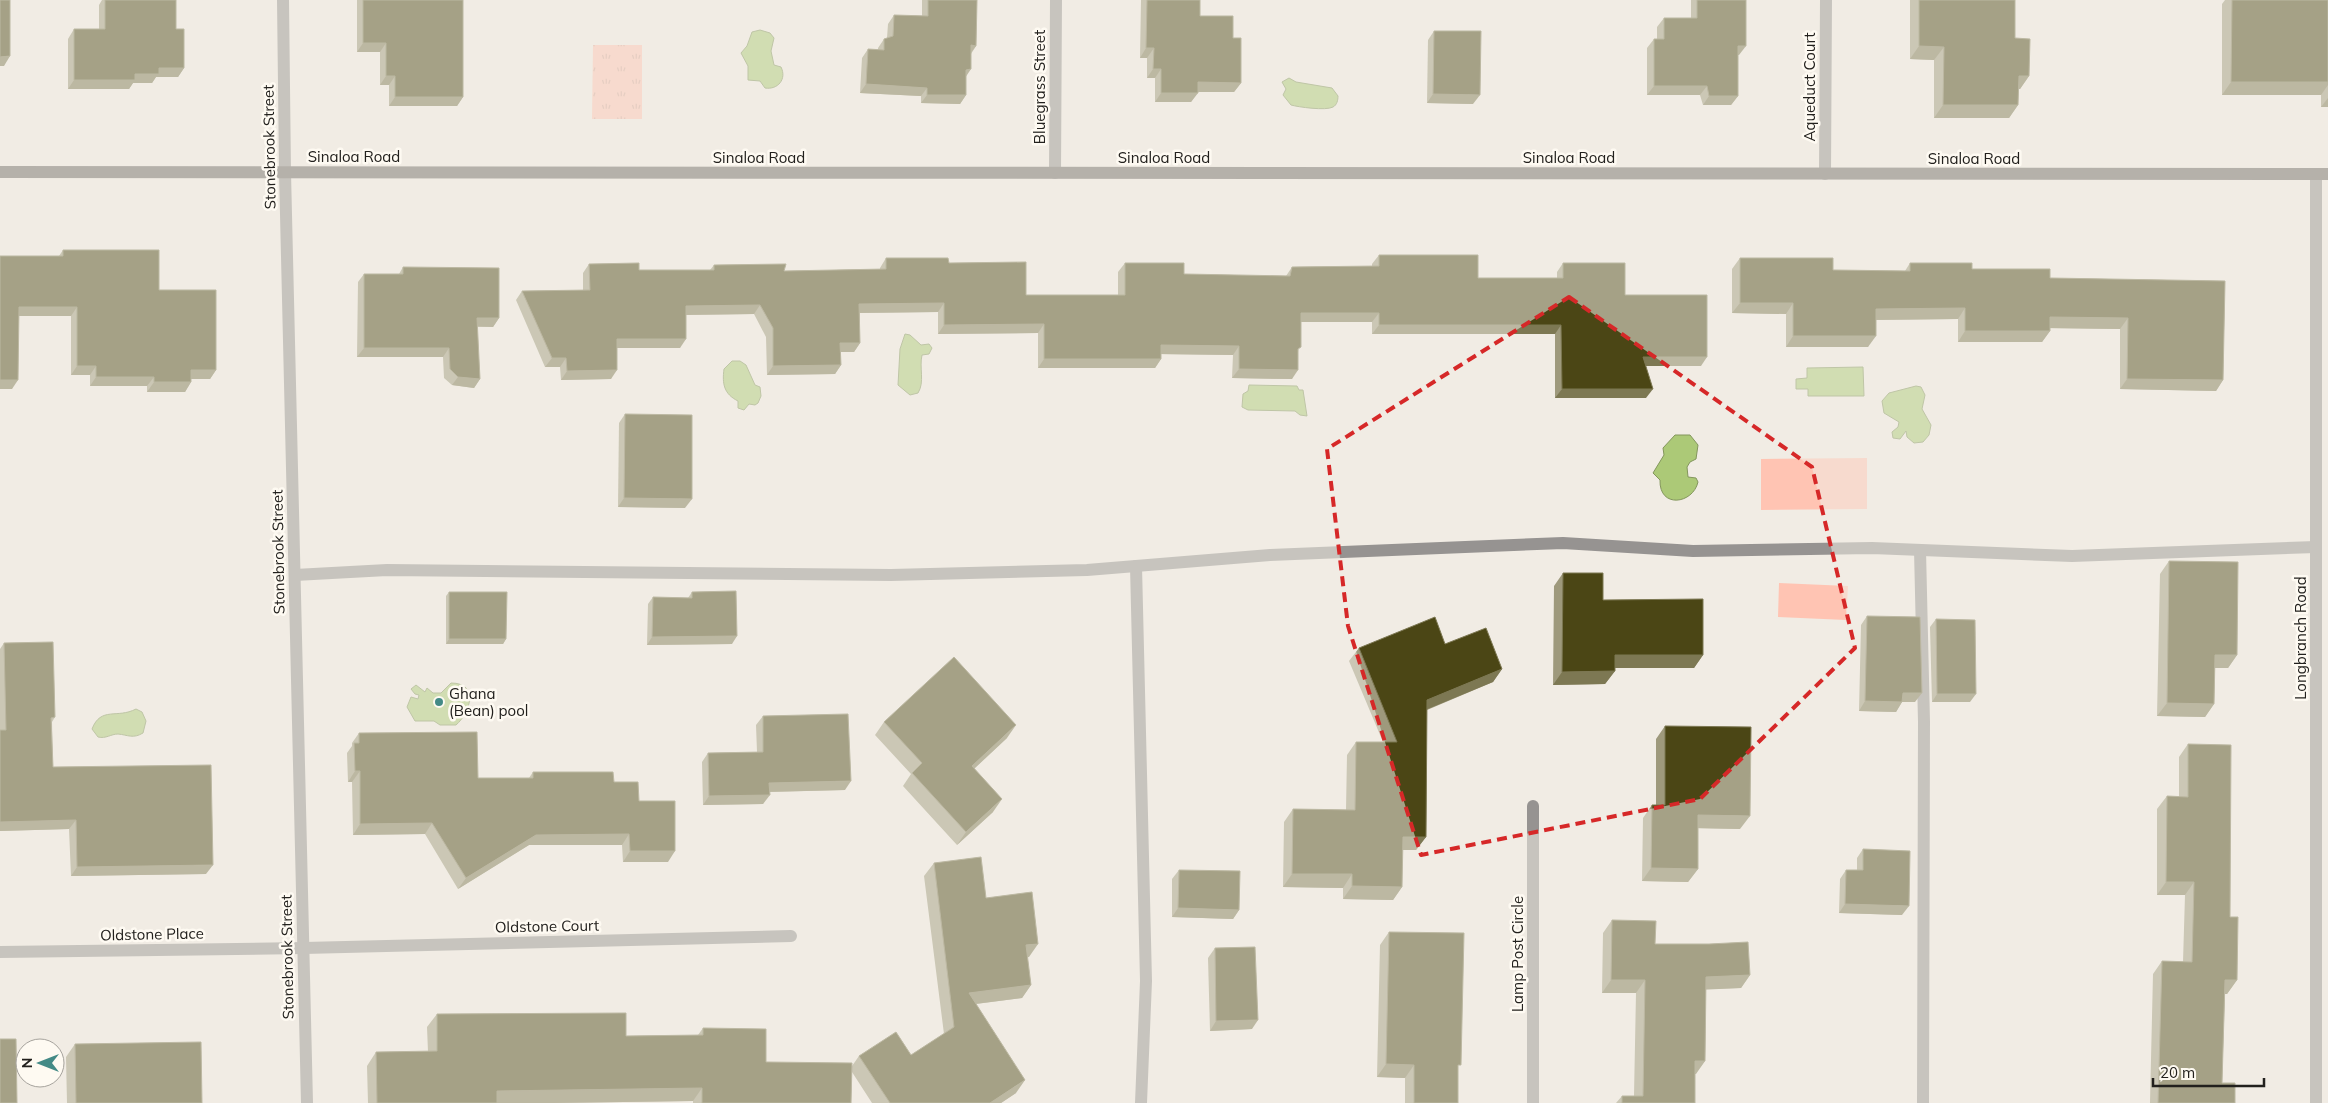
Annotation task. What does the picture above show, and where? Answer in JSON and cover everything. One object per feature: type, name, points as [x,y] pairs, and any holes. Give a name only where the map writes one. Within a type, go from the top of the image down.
[{"type":"street","name":"Stonebrook Street","points":[[283,0],[285,172],[307,1103]]},
{"type":"street","name":"Bluegrass Street","points":[[1055,173],[1056,0]]},
{"type":"street","name":"Aqueduct Court","points":[[1825,174],[1826,0]]},
{"type":"street","name":"Sinaloa Road","points":[[0,172],[2322,174]]},
{"type":"street","name":"Longbranch Road","points":[[2316,1103],[2316,547],[2322,174]]},
{"type":"street","points":[[295,575],[387,570],[891,575],[1078,570],[1270,555],[1563,543],[1693,551],[1872,548],[2072,556],[2316,547]]},
{"type":"street","points":[[1920,550],[1924,722],[1921,1044],[1923,1103]]},
{"type":"street","points":[[1136,566],[1146,981],[1141,1103]]},
{"type":"street","name":"Lamp Post Circle","points":[[1533,806],[1533,1103]]},
{"type":"street","name":"Oldstone Court","points":[[304,948],[790,936]]},
{"type":"street","name":"Oldstone Place","points":[[0,952],[304,948]]},
{"type":"highlighted area","points":[[1569,297],[1812,467],[1855,648],[1700,799],[1421,855],[1348,626],[1327,449]]},
{"type":"green space","points":[[593,45],[642,45],[642,119],[592,119]]},
{"type":"green space","points":[[1867,458],[1867,509],[1761,510],[1761,459]]},
{"type":"green space","points":[[1779,583],[1848,586],[1846,620],[1778,617]]},
{"type":"shaded area","points":[[760,30],[770,33],[774,38],[771,51],[774,65],[781,67],[783,71],[780,83],[770,88],[765,88],[760,81],[748,80],[748,66],[741,53],[747,46],[752,32]]},
{"type":"shaded area","points":[[1289,78],[1296,82],[1332,88],[1338,96],[1336,104],[1333,107],[1324,109],[1291,105],[1283,95],[1286,89],[1282,82]]},
{"type":"shaded area","points":[[905,334],[910,335],[921,345],[929,344],[932,348],[929,354],[922,355],[920,389],[918,393],[910,395],[898,385],[900,349]]},
{"type":"shaded area","points":[[732,361],[740,361],[746,365],[755,385],[760,387],[761,396],[758,403],[755,405],[749,404],[744,410],[738,408],[738,401],[727,392],[724,384],[724,369]]},
{"type":"shaded area","points":[[1863,367],[1864,396],[1808,396],[1808,389],[1796,389],[1796,379],[1807,378],[1807,368]]},
{"type":"shaded area","points":[[1249,385],[1297,386],[1299,390],[1303,390],[1307,416],[1300,415],[1295,411],[1248,410],[1242,407],[1243,394],[1248,391]]},
{"type":"shaded area","points":[[1916,386],[1921,387],[1925,395],[1922,409],[1931,425],[1929,435],[1923,442],[1914,443],[1907,437],[1906,431],[1900,439],[1893,438],[1892,432],[1898,427],[1899,422],[1884,413],[1882,401],[1889,393]]},
{"type":"shaded area","points":[[1675,435],[1690,435],[1698,445],[1696,459],[1690,462],[1687,467],[1688,477],[1696,478],[1698,482],[1690,495],[1684,499],[1677,500],[1665,496],[1661,489],[1660,480],[1653,473],[1664,455],[1663,448]]},
{"type":"shaded area","name":"Ghana (Bean) pool","points":[[451,683],[460,684],[469,693],[468,706],[461,720],[456,725],[440,725],[434,721],[415,721],[407,707],[411,697],[418,699],[419,695],[415,694],[411,689],[416,685],[425,692],[427,688],[433,693],[441,693]]},
{"type":"shaded area","points":[[136,709],[142,712],[146,721],[143,733],[139,735],[118,734],[98,737],[92,729],[96,722],[105,715],[129,712]]},
{"type":"building","points":[[0,0],[10,0],[10,56],[0,57]]},
{"type":"building","points":[[105,0],[176,0],[176,29],[184,29],[184,68],[159,68],[159,74],[135,74],[135,80],[74,80],[74,29],[105,29]]},
{"type":"building","points":[[363,0],[463,0],[463,97],[395,97],[395,76],[386,76],[386,43],[363,43]]},
{"type":"building","points":[[928,0],[977,0],[976,46],[971,45],[971,69],[966,70],[966,95],[927,95],[927,88],[866,84],[868,49],[884,50],[884,39],[893,36],[894,15],[928,16]]},
{"type":"building","points":[[1147,0],[1200,0],[1200,16],[1233,16],[1233,38],[1241,38],[1241,83],[1198,82],[1198,93],[1161,93],[1161,69],[1153,69],[1154,48],[1146,48]]},
{"type":"building","points":[[1697,0],[1746,0],[1746,46],[1738,46],[1738,96],[1709,96],[1707,86],[1654,86],[1654,39],[1664,39],[1664,18],[1697,18]]},
{"type":"building","points":[[1919,0],[2015,0],[2015,38],[2030,39],[2029,76],[2019,76],[2018,105],[1943,105],[1944,47],[1919,46]]},
{"type":"building","points":[[2232,0],[2328,0],[2328,82],[2231,82]]},
{"type":"building","points":[[1434,31],[1481,31],[1480,95],[1433,94]]},
{"type":"building","points":[[63,250],[159,250],[159,290],[216,290],[216,370],[191,370],[191,382],[154,382],[154,377],[96,377],[96,366],[77,366],[77,307],[19,307],[18,380],[0,380],[0,256],[63,256]]},
{"type":"building","points":[[1379,255],[1478,255],[1478,278],[1563,278],[1563,263],[1625,263],[1625,295],[1707,295],[1707,357],[1643,357],[1653,389],[1562,389],[1561,325],[1379,325],[1379,313],[1301,313],[1301,347],[1298,349],[1298,370],[1239,369],[1239,346],[1161,345],[1161,359],[1044,359],[1044,324],[944,325],[944,303],[859,304],[860,343],[840,343],[841,365],[773,366],[773,328],[760,305],[686,306],[686,339],[617,339],[617,370],[567,371],[566,358],[552,358],[522,291],[590,290],[589,264],[639,263],[639,270],[714,270],[714,265],[786,264],[784,271],[886,269],[886,258],[948,258],[949,263],[1026,262],[1026,295],[1125,295],[1125,263],[1184,263],[1184,274],[1290,276],[1292,267],[1379,266]]},
{"type":"building","points":[[1740,258],[1833,258],[1833,270],[1910,271],[1910,263],[1972,263],[1972,269],[2050,269],[2050,278],[2225,281],[2223,380],[2127,379],[2128,318],[2050,317],[2050,331],[1965,331],[1965,308],[1876,309],[1876,336],[1793,336],[1793,303],[1740,303]]},
{"type":"building","points":[[403,267],[499,268],[499,318],[477,318],[480,379],[458,377],[450,369],[449,348],[364,348],[364,274],[403,274]]},
{"type":"building","points":[[625,414],[692,415],[692,499],[624,498]]},
{"type":"building","points":[[2169,561],[2238,562],[2237,655],[2215,655],[2214,704],[2167,703]]},
{"type":"building","points":[[1563,573],[1603,573],[1603,600],[1703,599],[1703,655],[1615,655],[1615,671],[1562,672]]},
{"type":"building","points":[[736,591],[737,636],[652,637],[653,597],[692,598],[692,592]]},
{"type":"building","points":[[449,592],[507,592],[506,639],[449,639]]},
{"type":"building","points":[[1867,616],[1920,617],[1922,693],[1903,693],[1902,702],[1865,701]]},
{"type":"building","points":[[1435,617],[1445,644],[1486,628],[1502,669],[1427,700],[1426,837],[1403,837],[1402,887],[1352,886],[1352,874],[1292,874],[1293,809],[1355,810],[1356,742],[1397,742],[1359,648]]},
{"type":"building","points":[[1936,619],[1975,620],[1976,694],[1937,694]]},
{"type":"building","points":[[53,642],[55,717],[51,718],[53,767],[211,765],[213,865],[77,867],[76,820],[0,822],[0,730],[6,730],[4,643]]},
{"type":"building","points":[[954,657],[1016,725],[972,766],[1002,799],[966,832],[912,773],[922,763],[884,722]]},
{"type":"building","points":[[848,714],[851,781],[769,783],[770,795],[709,796],[708,753],[763,752],[763,716]]},
{"type":"building","points":[[1665,726],[1751,727],[1750,816],[1698,815],[1698,869],[1651,868],[1652,805],[1665,805]]},
{"type":"building","points":[[477,732],[478,778],[533,778],[533,772],[613,772],[614,782],[638,782],[639,801],[675,801],[675,851],[630,851],[629,834],[536,835],[466,878],[432,823],[360,824],[360,771],[355,771],[354,743],[359,743],[359,733]]},
{"type":"building","points":[[2188,744],[2231,745],[2230,917],[2238,917],[2237,980],[2225,980],[2222,1083],[2235,1083],[2235,1103],[2158,1103],[2162,961],[2192,962],[2194,882],[2166,882],[2167,796],[2188,797]]},
{"type":"building","points":[[1863,849],[1910,851],[1909,906],[1845,904],[1846,870],[1863,870]]},
{"type":"building","points":[[981,857],[986,898],[1032,892],[1038,944],[1026,945],[1031,985],[969,993],[1025,1080],[990,1103],[890,1103],[859,1056],[896,1032],[911,1055],[954,1027],[934,863]]},
{"type":"building","points":[[1179,870],[1240,871],[1239,910],[1178,908]]},
{"type":"building","points":[[1612,920],[1656,921],[1655,944],[1748,942],[1750,975],[1706,977],[1705,1061],[1695,1061],[1695,1103],[1622,1103],[1622,1096],[1643,1096],[1645,980],[1611,980]]},
{"type":"building","points":[[1389,932],[1464,933],[1461,1065],[1458,1065],[1458,1103],[1414,1103],[1414,1065],[1386,1064]]},
{"type":"building","points":[[1255,947],[1258,1020],[1216,1021],[1215,948]]},
{"type":"building","points":[[626,1013],[626,1036],[703,1035],[703,1028],[766,1029],[766,1062],[852,1063],[851,1103],[702,1103],[702,1088],[497,1091],[497,1103],[377,1103],[376,1052],[437,1051],[437,1014]]},
{"type":"building","points":[[0,1039],[15,1039],[15,1088],[17,1088],[17,1103],[0,1103]]},
{"type":"building","points":[[201,1042],[202,1103],[76,1103],[75,1044]]},
{"type":"place","name":"Ghana (Bean) pool","points":[[439,702]]}]
